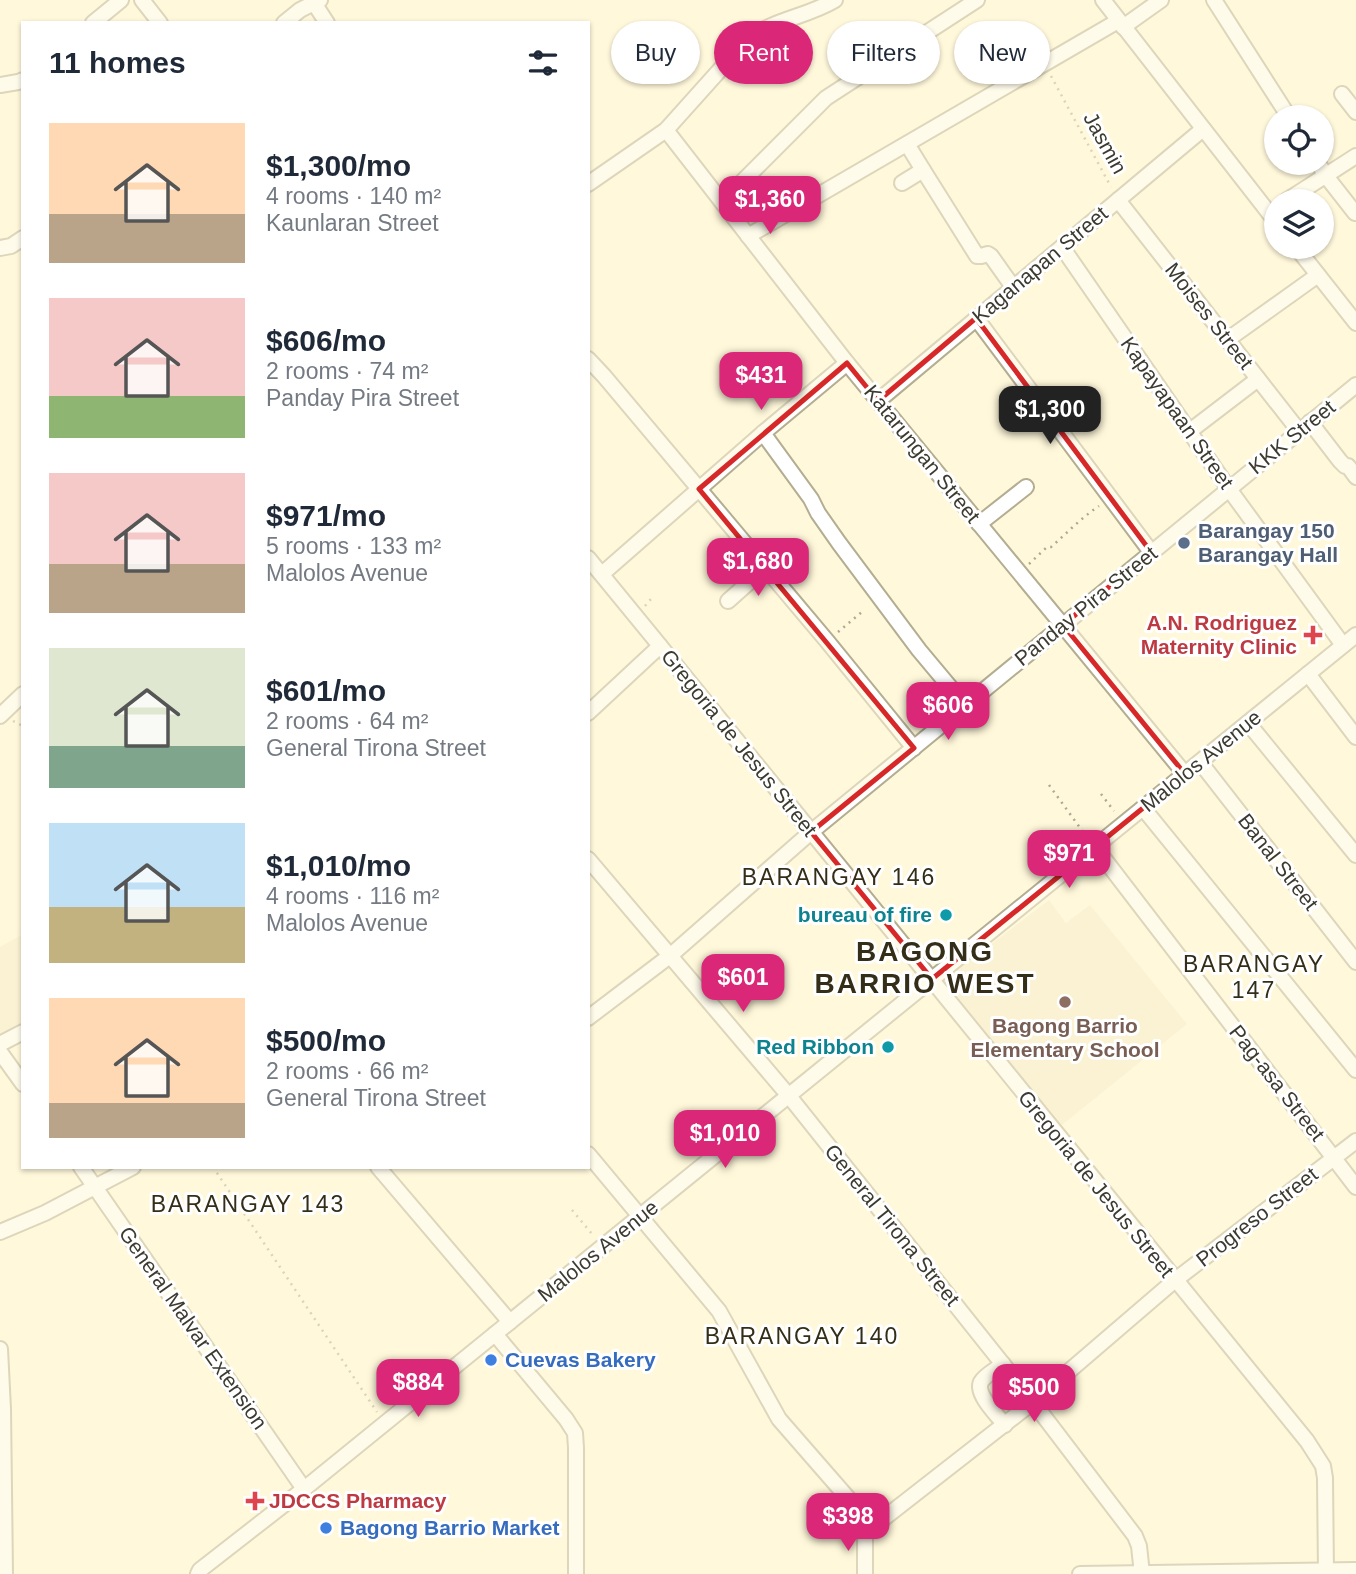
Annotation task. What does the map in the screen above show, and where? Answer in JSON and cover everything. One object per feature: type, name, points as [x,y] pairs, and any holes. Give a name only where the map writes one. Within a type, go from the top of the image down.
[{"type":"street","points":[[95,21],[121,0]]},
{"type":"street","points":[[142,0],[158,21]]},
{"type":"street","points":[[590,183],[666,130],[755,33],[835,0]]},
{"type":"street","points":[[722,202],[826,98],[977,0]]},
{"type":"street","points":[[1103,0],[1264,203]]},
{"type":"street","points":[[1050,61],[1161,0]]},
{"type":"street","points":[[1214,0],[1281,105]]},
{"type":"street","points":[[286,21],[317,1],[326,21]]},
{"type":"street","points":[[0,85],[21,81]]},
{"type":"street","points":[[748,236],[1010,84]]},
{"type":"street","points":[[1342,94],[1356,112]]},
{"type":"street","name":"Kaganapan Street","points":[[877,401],[1203,129]]},
{"type":"street","name":"Katarungan Street","points":[[666,130],[877,401],[1185,774]]},
{"type":"street","points":[[907,144],[977,256],[991,256],[1013,287]]},
{"type":"street","points":[[1334,164],[1356,156]]},
{"type":"street","points":[[902,183],[923,170]]},
{"type":"street","points":[[1300,189],[1315,175]]},
{"type":"street","points":[[1327,175],[1356,213]]},
{"type":"street","name":"Moises Street","points":[[1118,200],[1258,379],[1304,427],[1348,466],[1356,477]]},
{"type":"street","points":[[0,248],[12,246],[21,239]]},
{"type":"street","name":"Kapayapaan Street","points":[[1062,247],[1229,489],[1343,645]]},
{"type":"street","points":[[1305,259],[1356,323]]},
{"type":"street","points":[[1227,340],[1318,275]]},
{"type":"street","points":[[976,318],[1151,552]]},
{"type":"street","points":[[590,361],[914,748]]},
{"type":"street","points":[[602,575],[847,363]]},
{"type":"street","points":[[1190,431],[1258,379]]},
{"type":"street","name":"KKK Street","points":[[1229,489],[1356,385]]},
{"type":"street","points":[[764,433],[839,543],[919,650],[965,705]]},
{"type":"street","points":[[979,524],[1026,487]]},
{"type":"street","name":"Panday Pira Street","points":[[590,1016],[671,955],[811,832],[1229,489]]},
{"type":"street","name":"Gregoria de Jesus Street","points":[[590,560],[932,979],[1174,1281],[1307,1441],[1323,1466],[1326,1494],[1326,1572]]},
{"type":"street","points":[[728,601],[765,568]]},
{"type":"street","name":"Malolos Avenue","points":[[198,1574],[932,979],[1091,842],[1123,824],[1356,635]]},
{"type":"street","points":[[590,711],[660,646]]},
{"type":"street","points":[[1308,674],[1356,737]]},
{"type":"street","points":[[0,715],[21,696]]},
{"type":"street","points":[[1248,723],[1356,855]]},
{"type":"street","name":"Banal Street","points":[[1200,762],[1356,962]]},
{"type":"street","points":[[1143,808],[1356,1070]]},
{"type":"street","name":"Pag-asa Street","points":[[1091,842],[1356,1187]]},
{"type":"street","name":"General Tirona Street","points":[[590,861],[789,1096],[1033,1402],[1135,1536],[1139,1546],[1142,1574]]},
{"type":"street","points":[[0,1044],[21,1033]]},
{"type":"street","points":[[0,1052],[21,1081]]},
{"type":"street","name":"Progreso Street","points":[[866,1533],[1005,1425],[1174,1281],[1356,1141]]},
{"type":"street","points":[[590,1156],[719,1311],[779,1419],[854,1505],[866,1533],[865,1574]]},
{"type":"street","name":"General Malvar Extension","points":[[82,1169],[304,1489]]},
{"type":"street","points":[[0,1232],[46,1213],[130,1169]]},
{"type":"street","points":[[380,1169],[510,1322]]},
{"type":"street","points":[[495,1334],[575,1433],[576,1574]]},
{"type":"street","points":[[0,1349],[5,1574]]},
{"type":"street","points":[[1003,1364],[981,1381],[980,1388],[984,1398],[1005,1425]]},
{"type":"street","points":[[1080,1574],[1356,1570]]},
{"type":"path","name":"Jasmin","points":[[1050,75],[1118,200]]},
{"type":"path","points":[[1019,572],[1047,547],[1051,547],[1066,535],[1083,517],[1110,498]]},
{"type":"path","points":[[827,641],[863,611]]},
{"type":"path","points":[[1049,785],[1091,842]]},
{"type":"path","points":[[1101,794],[1123,824]]},
{"type":"path","points":[[215,1169],[384,1424]]},
{"type":"path","points":[[572,1210],[603,1247]]},
{"type":"highlighted area","points":[[976,318],[1151,552],[1063,625],[1185,774],[932,979],[811,832],[914,748],[699,489],[847,363],[878,401]]},
{"type":"shaded area","name":"Bagong Barrio Elementary School","points":[[1049,900],[1066,923],[1090,905],[1187,1024],[1062,1125],[943,981]]},
{"type":"shaded area","points":[[21,935],[21,1029],[2,1039],[0,1036],[0,947]]},
{"type":"place","name":"Barangay 150 Barangay Hall","points":[[1184,543]]},
{"type":"place","name":"A.N. Rodriguez Maternity Clinic","points":[[1313,635]]},
{"type":"place","name":"bureau of fire","points":[[946,915]]},
{"type":"place","name":"Bagong Barrio Elementary School","points":[[1065,1002]]},
{"type":"place","name":"Red Ribbon","points":[[888,1047]]},
{"type":"place","name":"Cuevas Bakery","points":[[491,1360]]},
{"type":"place","name":"JDCCS Pharmacy","points":[[255,1501]]},
{"type":"place","name":"Bagong Barrio Market","points":[[326,1528]]},
{"type":"district","name":"BARANGAY 146","points":[[839,877]]},
{"type":"district","name":"BAGONG BARRIO WEST","points":[[925,967]]},
{"type":"district","name":"BARANGAY 147","points":[[1254,977]]},
{"type":"district","name":"BARANGAY 143","points":[[248,1204]]},
{"type":"district","name":"BARANGAY 140","points":[[802,1336]]}]
